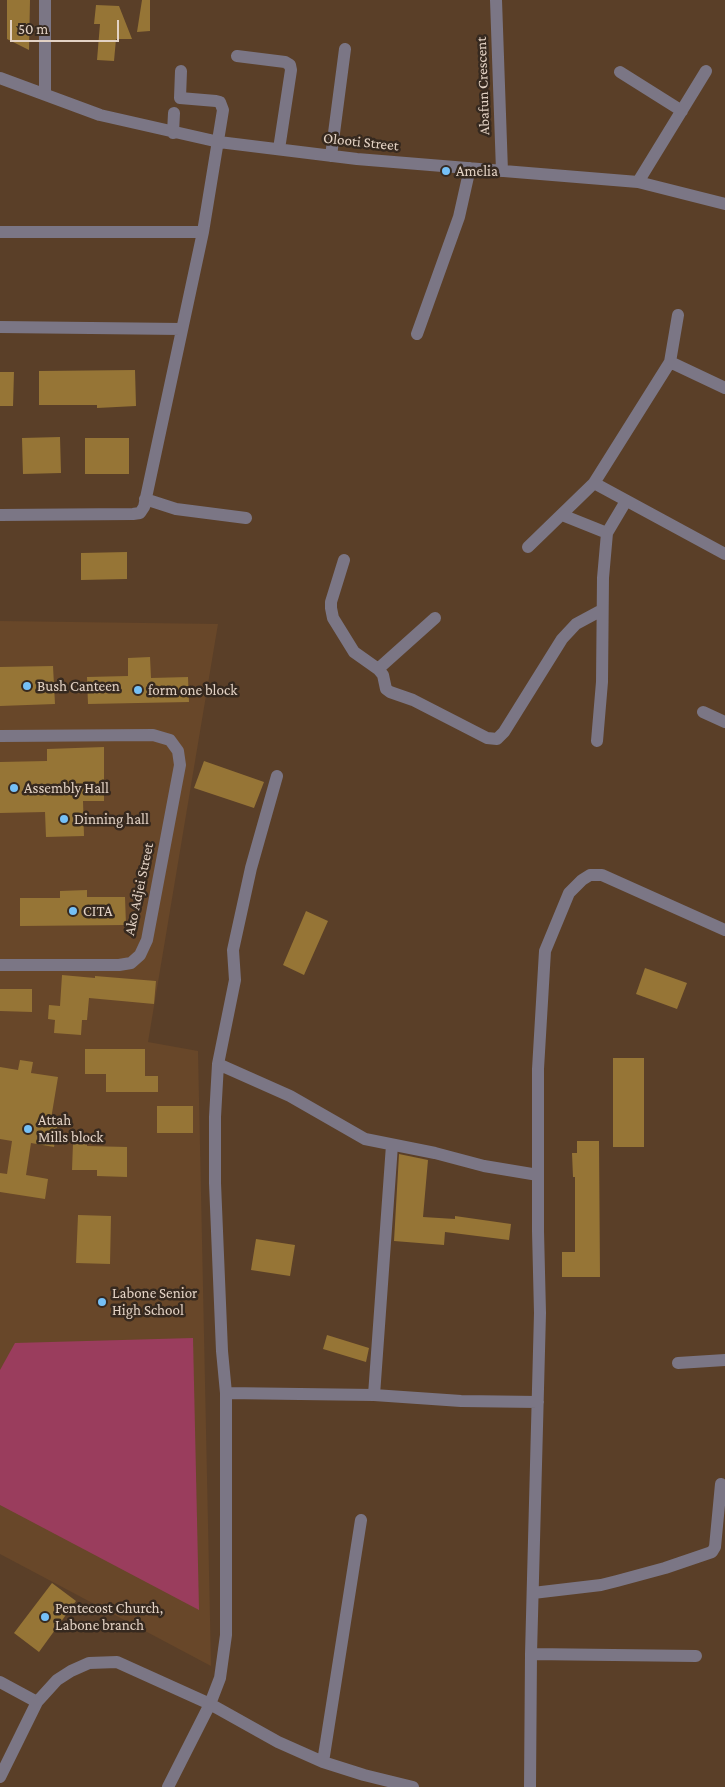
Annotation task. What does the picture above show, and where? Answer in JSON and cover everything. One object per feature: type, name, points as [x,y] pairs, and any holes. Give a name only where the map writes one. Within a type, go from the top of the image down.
[{"type":"street","points":[[45,0],[45,94]]},
{"type":"street","name":"Abafun Crescent","points":[[496,0],[502,171]]},
{"type":"street","points":[[331,156],[346,49]]},
{"type":"street","points":[[237,56],[290,64],[291,70],[279,149]]},
{"type":"street","points":[[0,515],[133,514],[140,513],[144,507],[203,232],[223,110],[220,102],[180,98],[181,70]]},
{"type":"street","points":[[638,182],[706,71]]},
{"type":"street","points":[[620,72],[682,111]]},
{"type":"street","name":"Olooti Street","points":[[0,78],[100,115],[219,142],[331,156],[638,182],[725,204]]},
{"type":"street","points":[[174,113],[174,133]]},
{"type":"street","points":[[417,334],[460,217],[470,168]]},
{"type":"street","points":[[0,232],[203,232]]},
{"type":"street","points":[[528,547],[594,483],[670,362],[678,314]]},
{"type":"street","points":[[0,327],[181,329]]},
{"type":"street","points":[[670,362],[725,388]]},
{"type":"street","points":[[594,483],[725,554]]},
{"type":"street","points":[[145,499],[176,509],[246,518]]},
{"type":"street","points":[[597,741],[602,682],[602,610],[605,544],[607,533],[626,501]]},
{"type":"street","points":[[562,515],[607,533]]},
{"type":"street","points":[[344,560],[331,602],[333,618],[354,652],[378,669],[383,676],[386,689],[390,692],[413,700],[487,738],[497,739],[504,732],[562,639],[576,624],[602,610]]},
{"type":"street","points":[[378,669],[435,618]]},
{"type":"street","points":[[703,712],[725,722]]},
{"type":"street","name":"Ako Adjei Street","points":[[0,736],[153,735],[170,740],[178,751],[180,765],[147,940],[140,955],[131,963],[119,965],[0,966]]},
{"type":"street","points":[[168,1787],[210,1704],[220,1678],[226,1634],[226,1393],[222,1351],[215,1183],[215,1117],[218,1064],[235,980],[234,950],[251,868],[277,776]]},
{"type":"street","points":[[530,1787],[531,1654],[540,1313],[538,1068],[545,951],[569,893],[582,880],[590,876],[602,875],[725,930]]},
{"type":"street","points":[[218,1064],[290,1096],[365,1139],[435,1153],[484,1166],[538,1175]]},
{"type":"street","points":[[374,1395],[392,1145]]},
{"type":"street","points":[[678,1363],[725,1360]]},
{"type":"street","points":[[226,1393],[374,1395],[461,1401],[538,1402]]},
{"type":"street","points":[[533,1593],[609,1583],[665,1568],[712,1552],[715,1548],[721,1484]]},
{"type":"street","points":[[323,1762],[361,1520]]},
{"type":"street","points":[[531,1654],[696,1656]]},
{"type":"street","points":[[0,1777],[37,1702],[57,1680],[89,1663],[117,1662],[210,1704],[278,1742],[323,1762],[364,1775],[413,1787]]},
{"type":"street","points":[[0,1682],[37,1702]]},
{"type":"shaded area","name":"Labone Senior High School","points":[[0,621],[218,624],[148,1042],[198,1051],[211,1666],[0,1554]]},
{"type":"shaded area","points":[[193,1338],[199,1610],[0,1505],[0,1370],[15,1343]]},
{"type":"building","points":[[7,0],[30,0],[29,50],[7,39]]},
{"type":"building","points":[[142,0],[150,0],[150,31],[137,32]]},
{"type":"building","points":[[96,5],[119,6],[132,39],[116,39],[114,61],[97,60],[100,24],[94,24]]},
{"type":"building","points":[[135,370],[136,406],[97,408],[97,405],[39,405],[39,371]]},
{"type":"building","points":[[0,372],[14,372],[13,406],[0,406]]},
{"type":"building","points":[[60,437],[61,473],[23,474],[22,438]]},
{"type":"building","points":[[85,438],[129,438],[129,474],[85,474]]},
{"type":"building","points":[[127,552],[127,579],[81,580],[81,553]]},
{"type":"building","name":"form one block","points":[[150,657],[151,678],[188,677],[189,702],[88,704],[87,677],[128,676],[128,658]]},
{"type":"building","name":"Bush Canteen","points":[[53,666],[55,704],[0,706],[0,667]]},
{"type":"building","points":[[104,747],[104,801],[83,801],[84,836],[46,837],[45,812],[0,813],[0,762],[47,761],[47,749]]},
{"type":"building","points":[[204,761],[264,782],[254,808],[194,788]]},
{"type":"building","name":"CITA","points":[[87,890],[87,897],[125,897],[126,925],[20,926],[20,898],[60,898],[60,891]]},
{"type":"building","points":[[306,911],[328,921],[304,975],[283,965]]},
{"type":"building","points":[[645,968],[687,983],[677,1009],[636,994]]},
{"type":"building","points":[[62,975],[156,981],[154,1004],[89,998],[87,1020],[82,1020],[81,1035],[54,1033],[55,1020],[48,1019],[49,1005],[60,1006]]},
{"type":"building","points":[[0,989],[32,989],[32,1012],[0,1011]]},
{"type":"building","points":[[85,1049],[145,1049],[145,1076],[158,1076],[158,1092],[106,1092],[106,1074],[85,1074]]},
{"type":"building","points":[[613,1058],[644,1058],[644,1147],[613,1147]]},
{"type":"building","points":[[20,1060],[33,1062],[31,1073],[58,1077],[51,1119],[58,1120],[54,1147],[31,1143],[26,1175],[48,1179],[45,1199],[0,1192],[0,1173],[7,1174],[12,1141],[0,1139],[0,1067],[18,1070]]},
{"type":"building","points":[[157,1106],[193,1106],[193,1133],[157,1133]]},
{"type":"building","points":[[577,1141],[599,1141],[600,1277],[562,1277],[562,1252],[575,1252],[575,1177],[573,1177],[572,1153],[577,1153]]},
{"type":"building","points":[[73,1143],[87,1143],[87,1146],[127,1147],[127,1177],[97,1176],[97,1170],[72,1170]]},
{"type":"building","points":[[399,1154],[428,1160],[423,1217],[455,1219],[455,1216],[511,1224],[509,1240],[445,1232],[444,1245],[394,1241]]},
{"type":"building","points":[[78,1215],[111,1216],[110,1264],[76,1263]]},
{"type":"building","points":[[256,1239],[295,1245],[290,1276],[251,1270]]},
{"type":"building","points":[[327,1335],[369,1348],[366,1362],[323,1349]]},
{"type":"building","name":"Pentecost Church, Labone branch","points":[[52,1583],[76,1601],[39,1652],[14,1633]]},
{"type":"place","name":"Amelia","points":[[446,171]]},
{"type":"place","name":"Bush Canteen","points":[[27,686]]},
{"type":"place","name":"form one block","points":[[138,690]]},
{"type":"place","name":"Assembly Hall","points":[[14,788]]},
{"type":"place","name":"Dinning hall","points":[[64,819]]},
{"type":"place","name":"CITA","points":[[73,911]]},
{"type":"place","name":"Attah Mills block","points":[[28,1129]]},
{"type":"place","name":"Labone Senior High School","points":[[102,1302]]},
{"type":"place","name":"Pentecost Church, Labone branch","points":[[45,1617]]}]
